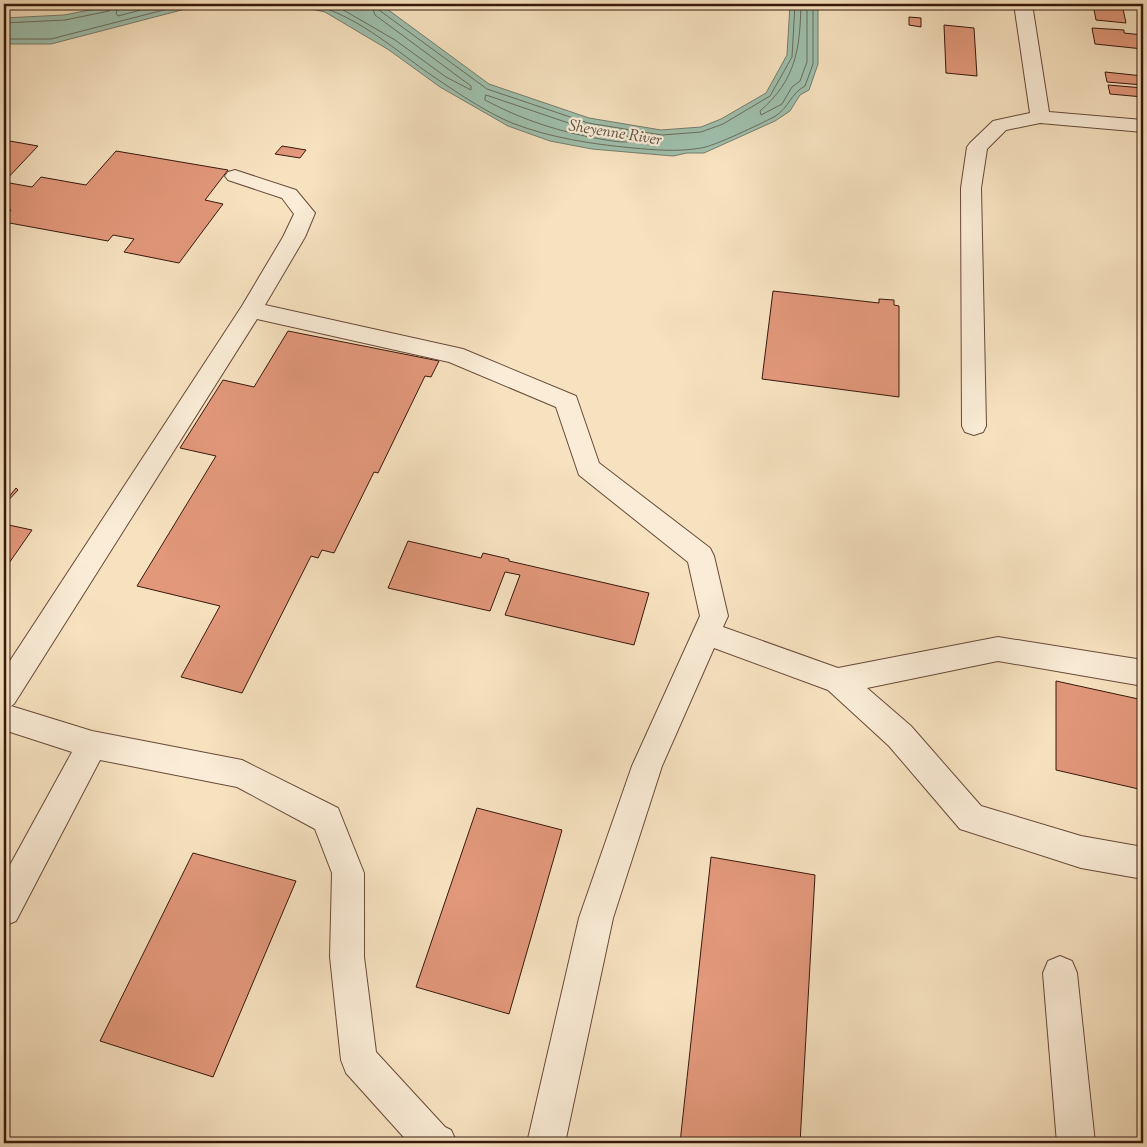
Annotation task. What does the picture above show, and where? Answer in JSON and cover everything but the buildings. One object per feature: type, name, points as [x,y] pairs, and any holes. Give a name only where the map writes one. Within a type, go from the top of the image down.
[{"type":"street","points":[[1023,4],[1040,117]]},
{"type":"street","points":[[974,426],[971,188],[977,147],[1000,125],[1040,117],[1143,126]]},
{"type":"street","points":[[4,695],[251,310],[294,237],[305,213],[289,194],[235,176]]},
{"type":"street","points":[[251,310],[455,355],[567,402],[588,468],[700,556],[714,616],[647,766],[596,918],[546,1143]]},
{"type":"street","points":[[706,633],[838,682],[900,736],[971,818],[1081,852],[1143,864]]},
{"type":"street","points":[[838,682],[998,649],[1143,673]]},
{"type":"street","points":[[4,717],[92,745],[242,774],[327,819],[348,873],[347,957],[359,1060],[433,1142],[438,1143]]},
{"type":"street","points":[[4,909],[92,745]]},
{"type":"street","points":[[1060,973],[1076,1143]]},
{"type":"water","points":[[121,4],[217,4],[197,6],[51,44],[4,44],[4,18],[64,15]]},
{"type":"water","name":"Sheyenne River","points":[[288,4],[376,4],[383,6],[489,84],[589,118],[661,130],[701,127],[721,119],[766,93],[787,55],[790,4],[818,4],[818,64],[809,90],[800,95],[790,111],[775,121],[704,153],[687,153],[673,156],[592,149],[550,141],[508,126],[440,87],[389,50],[325,12]]}]
